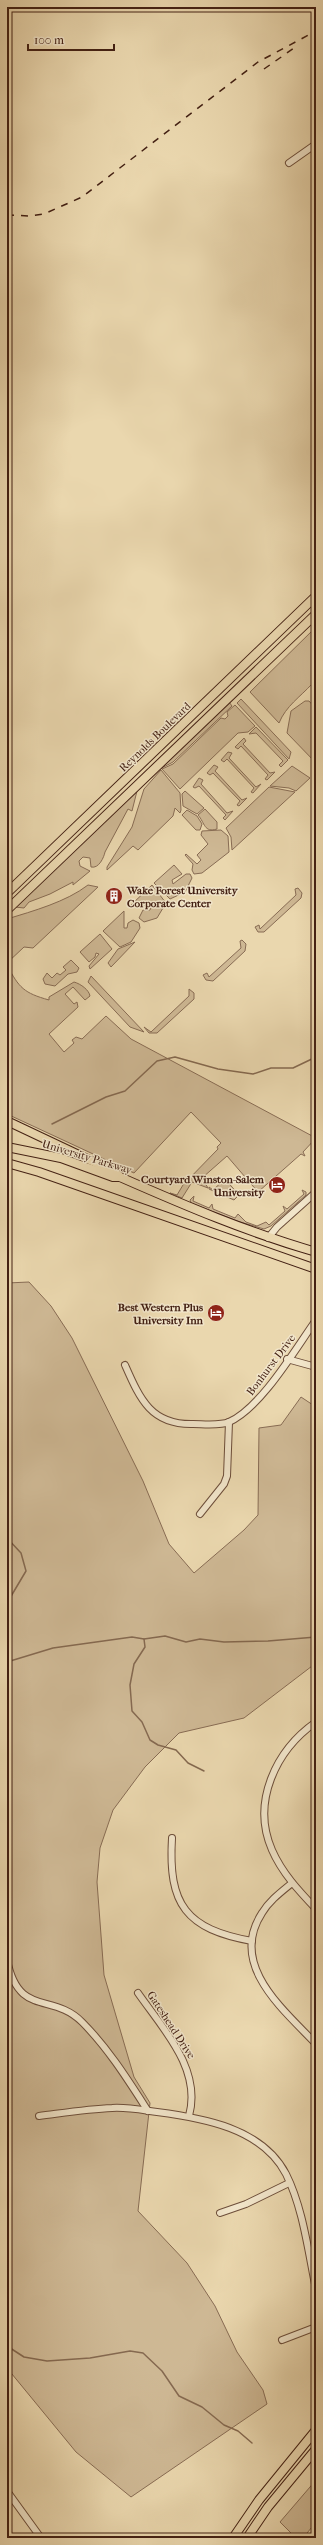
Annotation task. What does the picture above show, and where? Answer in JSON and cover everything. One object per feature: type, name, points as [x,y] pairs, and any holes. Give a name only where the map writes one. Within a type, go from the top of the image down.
[{"type":"main road","name":"Reynolds Boulevard","points":[[7,893],[316,596]]},
{"type":"main road","name":"Reynolds Boulevard","points":[[7,910],[316,614]]},
{"type":"main road","points":[[7,1121],[115,1172],[120,1177]]},
{"type":"main road","name":"University Parkway","points":[[7,1147],[61,1158],[113,1177],[120,1177],[204,1215],[268,1238],[316,1252]]},
{"type":"main road","points":[[7,1163],[39,1172],[316,1269]]},
{"type":"main road","points":[[233,2538],[259,2500],[316,2430]]},
{"type":"main road","points":[[247,2538],[268,2507],[316,2449]]},
{"type":"street","points":[[289,163],[316,144]]},
{"type":"street","points":[[268,1238],[277,1227],[316,1192]]},
{"type":"street","name":"Bonhurst Drive","points":[[229,1422],[253,1405],[316,1320]]},
{"type":"street","points":[[288,1359],[316,1367]]},
{"type":"street","points":[[125,1365],[141,1399],[151,1411],[162,1418],[184,1424],[229,1422],[227,1476],[224,1484],[200,1514]]},
{"type":"street","points":[[316,1722],[296,1738],[281,1756],[270,1780],[265,1803],[268,1839],[276,1858],[292,1883],[316,1909]]},
{"type":"street","points":[[172,1838],[171,1858],[173,1886],[189,1914],[209,1930],[252,1941]]},
{"type":"street","points":[[292,1883],[261,1915],[252,1941],[253,1960],[258,1977],[266,1990],[316,2044]]},
{"type":"street","points":[[7,1960],[11,1980],[23,1995],[40,2004],[69,2011],[82,2022],[124,2073],[148,2111]]},
{"type":"street","name":"Gateshead Drive","points":[[138,1993],[186,2065],[192,2096],[189,2116]]},
{"type":"street","points":[[39,2116],[113,2108],[128,2108],[189,2116],[225,2125],[250,2138],[270,2155],[286,2174],[300,2213],[316,2289]]},
{"type":"street","points":[[220,2213],[246,2204],[289,2183]]},
{"type":"street","points":[[282,2340],[316,2328]]},
{"type":"street","points":[[7,2491],[41,2538]]},
{"type":"shaded area","points":[[316,627],[316,686],[312,684],[294,702],[285,712],[279,723],[250,692]]},
{"type":"shaded area","points":[[241,699],[291,752],[289,759],[237,703]]},
{"type":"shaded area","points":[[305,701],[309,701],[316,709],[316,763],[287,733],[291,711]]},
{"type":"shaded area","points":[[229,702],[232,706],[173,762],[158,770]]},
{"type":"shaded area","points":[[235,705],[255,726],[248,732],[238,733],[180,789],[162,769],[173,764],[221,718],[225,719],[228,716],[227,712]]},
{"type":"shaded area","points":[[256,727],[288,760],[281,767],[279,765],[283,761],[256,733],[249,734]]},
{"type":"shaded area","points":[[244,738],[246,741],[243,744],[270,773],[275,772],[267,780],[265,779],[268,775],[241,746],[238,749],[235,747]]},
{"type":"shaded area","points":[[228,752],[232,753],[229,758],[256,787],[261,784],[253,793],[251,792],[254,788],[227,759],[224,762],[221,760]]},
{"type":"shaded area","points":[[214,765],[218,767],[215,771],[242,800],[247,798],[239,806],[237,805],[240,801],[213,773],[210,775],[207,773]]},
{"type":"shaded area","points":[[292,766],[310,778],[296,791],[289,788],[270,786]]},
{"type":"shaded area","points":[[161,770],[180,793],[180,813],[175,808],[173,816],[138,850],[133,846],[107,870],[107,867],[132,827],[144,789]]},
{"type":"shaded area","points":[[199,778],[203,780],[201,784],[227,813],[233,811],[225,820],[223,818],[226,815],[199,786],[195,788],[193,787]]},
{"type":"shaded area","points":[[269,787],[295,792],[232,850],[231,837],[226,828]]},
{"type":"shaded area","points":[[137,791],[132,811],[128,809],[99,864],[91,867],[90,858],[83,857],[79,861],[80,866],[90,871],[73,885],[73,882],[50,894],[29,902],[24,908],[15,907]]},
{"type":"shaded area","points":[[185,791],[204,808],[197,814],[183,806],[182,794]]},
{"type":"shaded area","points":[[205,809],[217,822],[217,829],[210,830],[207,828],[198,815]]},
{"type":"shaded area","points":[[187,810],[197,816],[202,824],[200,830],[196,830],[182,815]]},
{"type":"shaded area","points":[[221,830],[228,836],[229,852],[202,873],[194,874],[192,870],[193,864],[185,855],[186,854],[197,864],[201,860],[197,855],[208,844],[201,835],[202,831]]},
{"type":"shaded area","points":[[174,865],[182,874],[172,880],[173,884],[186,874],[190,874],[192,878],[185,892],[170,899],[154,883]]},
{"type":"shaded area","points":[[88,885],[98,887],[33,948],[24,947],[7,963],[7,919],[60,901]]},
{"type":"shaded area","points":[[152,885],[166,903],[157,918],[144,922],[139,918],[143,910],[150,910],[151,906],[131,905]]},
{"type":"shaded area","points":[[298,888],[302,893],[301,898],[264,932],[258,932],[255,927],[259,925],[260,929],[296,895],[295,889]]},
{"type":"shaded area","points":[[124,911],[124,928],[127,928],[128,923],[133,920],[139,923],[140,928],[131,942],[120,947],[103,931]]},
{"type":"shaded area","points":[[100,934],[112,949],[90,969],[89,966],[99,954],[96,953],[95,957],[89,962],[80,952]]},
{"type":"shaded area","points":[[242,940],[246,944],[245,951],[213,981],[206,980],[203,975],[207,973],[209,977],[241,948],[240,941]]},
{"type":"shaded area","points":[[135,942],[111,967],[108,963],[118,949]]},
{"type":"shaded area","points":[[71,960],[79,968],[77,972],[68,974],[55,986],[45,984],[43,979],[47,973],[52,978],[57,973],[60,975],[66,970],[63,967]]},
{"type":"shaded area","points":[[7,965],[15,979],[23,988],[34,995],[49,1000],[49,997],[74,982],[82,986],[88,992],[90,996],[85,1000],[73,987],[65,994],[74,1004],[77,1002],[78,1007],[49,1034],[64,1052],[74,1043],[72,1040],[76,1037],[82,1039],[106,1016],[131,1039],[316,1138],[303,1152],[305,1156],[301,1154],[258,1192],[227,1156],[202,1178],[208,1188],[192,1182],[182,1198],[170,1193],[177,1195],[183,1185],[218,1149],[217,1147],[221,1143],[191,1112],[134,1173],[7,1114]]},
{"type":"shaded area","points":[[91,976],[144,1032],[130,1027],[88,982]]},
{"type":"shaded area","points":[[189,989],[194,993],[194,999],[157,1033],[149,1033],[144,1027],[151,1032],[189,996]]},
{"type":"shaded area","points":[[225,1179],[239,1195],[234,1200],[209,1189],[209,1187],[213,1190]]},
{"type":"shaded area","points":[[302,1190],[306,1192],[306,1195],[271,1226],[264,1229],[237,1221],[191,1203],[190,1200],[194,1196],[193,1201],[209,1208],[212,1204],[213,1209],[235,1218],[238,1214],[246,1222],[257,1226],[266,1222],[269,1225],[285,1211],[283,1206],[287,1209],[304,1194]]},
{"type":"shaded area","points":[[29,1282],[51,1306],[72,1338],[143,1481],[169,1544],[194,1573],[244,1530],[258,1515],[259,1428],[281,1425],[301,1397],[316,1407],[316,1663],[244,1718],[179,1733],[145,1767],[113,1810],[100,1848],[97,1882],[104,1975],[134,2077],[150,2103],[138,2211],[187,2263],[215,2306],[237,2352],[263,2390],[267,2404],[131,2497],[76,2452],[7,2368],[7,1283]]},
{"type":"shaded area","points":[[316,2480],[316,2522],[303,2538],[296,2538],[280,2522]]},
{"type":"waterway","points":[[52,1124],[106,1097],[125,1091],[157,1061],[175,1057],[218,1069],[253,1074],[271,1068],[293,1068],[316,1057]]},
{"type":"waterway","points":[[7,1538],[21,1553],[26,1571],[7,1603]]},
{"type":"waterway","points":[[7,1662],[53,1648],[132,1637],[144,1639],[165,1636],[186,1642],[200,1639],[224,1642],[268,1641],[316,1637]]},
{"type":"waterway","points":[[144,1639],[145,1647],[134,1664],[130,1685],[132,1711],[142,1722],[150,1740],[158,1745],[176,1750],[188,1763],[204,1771]]},
{"type":"waterway","points":[[7,2346],[24,2357],[47,2361],[90,2358],[130,2351],[143,2353],[162,2371],[179,2396],[202,2407],[224,2425],[238,2431],[252,2443]]},
{"type":"railway","points":[[7,215],[30,216],[44,214],[82,197],[258,62],[316,31]]},
{"type":"railway","points":[[264,69],[297,46]]},
{"type":"place","name":"Wake Forest University Corporate Center","points":[[114,896]]},
{"type":"place","name":"Courtyard Winston-Salem University","points":[[277,1185]]},
{"type":"place","name":"Best Western Plus University Inn","points":[[216,1313]]}]
